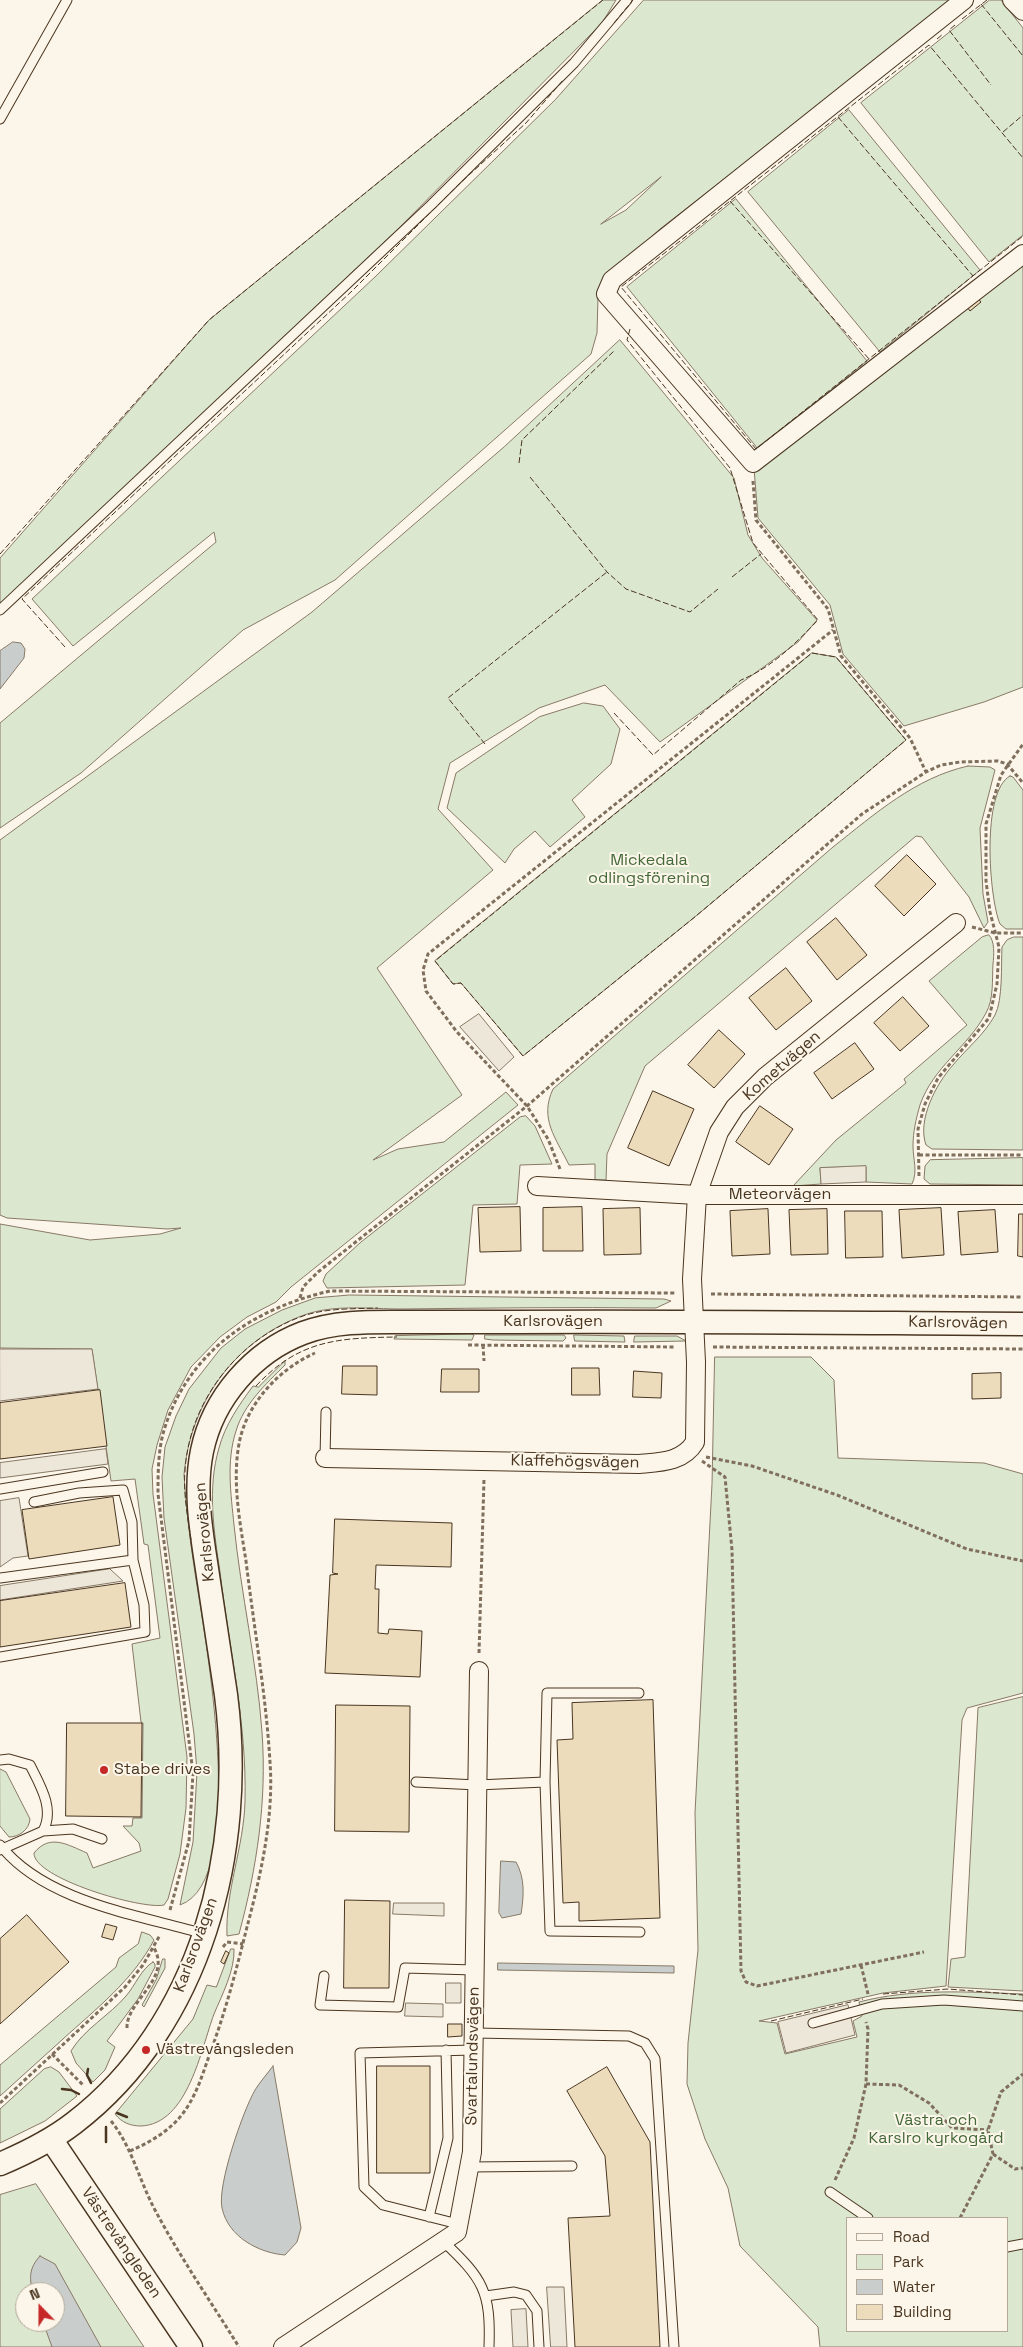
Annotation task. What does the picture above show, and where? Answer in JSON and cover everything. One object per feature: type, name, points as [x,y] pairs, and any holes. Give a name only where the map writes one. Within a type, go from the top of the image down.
[{"type":"street","points":[[964,0],[612,280],[606,294],[753,463],[1023,254]]},
{"type":"street","points":[[1012,0],[1023,11]]},
{"type":"street","name":"Kometvägen","points":[[694,1321],[693,1294],[697,1195],[719,1132],[735,1107],[765,1077],[956,923]]},
{"type":"street","name":"Meteorvägen","points":[[537,1186],[697,1195],[1023,1195]]},
{"type":"street","points":[[689,1452],[695,1442],[696,1347],[694,1321]]},
{"type":"street","name":"Karlsrovägen","points":[[0,2164],[51,2139],[101,2100],[146,2050],[176,2000],[204,1934],[223,1866],[231,1800],[231,1754],[226,1698],[200,1524],[199,1474],[209,1427],[229,1390],[260,1357],[282,1343],[314,1329],[335,1325],[390,1322],[694,1321],[1023,1324]]},
{"type":"street","name":"Klaffehögsvägen","points":[[326,1458],[639,1464],[669,1462],[689,1452]]},
{"type":"street","name":"Svartalundsvägen","points":[[458,2224],[472,2152],[479,1671]]},
{"type":"street","name":"Västrevångleden","points":[[51,2139],[191,2347]]},
{"type":"street","points":[[283,2347],[457,2232],[458,2224]]},
{"type":"lane","points":[[0,119],[67,0]]},
{"type":"lane","points":[[0,610],[431,205],[574,64],[627,0]]},
{"type":"lane","points":[[326,1412],[326,1458]]},
{"type":"lane","points":[[0,1489],[103,1472]]},
{"type":"lane","points":[[0,1657],[146,1632],[144,1604],[133,1560],[132,1522],[124,1490],[79,1493],[34,1502]]},
{"type":"lane","points":[[0,1578],[133,1560]]},
{"type":"lane","points":[[639,1693],[547,1693],[545,1782],[550,1931],[640,1932]]},
{"type":"lane","points":[[0,1760],[9,1759],[30,1765],[42,1788],[48,1810],[47,1824],[43,1832]]},
{"type":"lane","points":[[416,1782],[477,1784],[545,1782]]},
{"type":"lane","points":[[102,1839],[73,1829],[43,1832],[1,1848],[13,1861],[43,1883],[78,1899],[204,1934]]},
{"type":"lane","points":[[324,1976],[320,2004],[398,2007],[405,1968],[474,1970]]},
{"type":"lane","points":[[813,2023],[882,2004],[944,2000],[1023,2006]]},
{"type":"lane","points":[[458,2224],[383,2205],[364,2187],[360,2053],[446,2050],[474,2041],[629,2036],[645,2043],[655,2059],[674,2347]]},
{"type":"lane","points":[[429,2217],[448,2138],[446,2050]]},
{"type":"lane","points":[[469,2167],[572,2166]]},
{"type":"lane","points":[[830,2192],[867,2217]]},
{"type":"lane","points":[[443,2241],[468,2265],[481,2282],[486,2296],[490,2322],[489,2347]]},
{"type":"lane","points":[[1008,2247],[1023,2244]]},
{"type":"lane","points":[[486,2296],[514,2292],[526,2295],[537,2311],[539,2347]]},
{"type":"path","points":[[753,463],[756,520],[828,609],[841,656],[910,738],[926,772]]},
{"type":"path","points":[[559,1188],[560,1166],[548,1139],[527,1106],[457,1032],[426,991],[423,970],[428,954],[833,630]]},
{"type":"path","points":[[920,1194],[918,1129],[925,1104],[938,1078],[989,1018],[997,975],[999,947],[990,912],[986,881],[986,824],[991,802],[1007,764],[1023,744]]},
{"type":"path","points":[[300,1298],[303,1287],[318,1272],[527,1106],[862,814],[926,772],[941,765],[960,762],[998,761],[1007,764],[1023,783]]},
{"type":"path","points":[[956,923],[995,933],[1023,933]]},
{"type":"path","points":[[919,1154],[1023,1155]]},
{"type":"path","points":[[0,2103],[125,1987],[154,1948],[165,1922],[189,1841],[193,1773],[158,1494],[158,1462],[165,1427],[175,1403],[201,1362],[230,1333],[275,1307],[300,1298],[330,1291],[406,1290],[1023,1297]]},
{"type":"path","points":[[464,1345],[1023,1349]]},
{"type":"path","points":[[130,2151],[163,2133],[186,2110],[200,2081],[227,2005],[256,1893],[268,1828],[271,1764],[241,1524],[236,1461],[239,1441],[247,1417],[261,1397],[279,1375],[297,1362],[317,1352]]},
{"type":"path","points":[[689,1452],[694,1455],[752,1466],[837,1495],[967,1549],[1023,1561]]},
{"type":"path","points":[[689,1452],[725,1477],[732,1550],[741,1971],[746,1982],[757,1986],[924,1952]]},
{"type":"path","points":[[479,1671],[485,1461]]},
{"type":"path","points":[[223,1948],[226,1942],[243,1944]]},
{"type":"path","points":[[127,2028],[127,2020],[150,1986],[159,1964],[159,1957],[154,1948]]},
{"type":"path","points":[[830,2192],[854,2138],[866,2084],[868,2029],[861,1965]]},
{"type":"path","points":[[52,2054],[84,2086]]},
{"type":"path","points":[[961,2217],[993,2154],[988,2130],[1001,2092],[1023,2074]]},
{"type":"path","points":[[866,2084],[899,2085],[928,2103],[952,2128],[988,2130]]},
{"type":"path","points":[[111,2121],[130,2151],[155,2209],[239,2347]]},
{"type":"path","points":[[993,2154],[1015,2169],[1023,2168]]},
{"type":"green space","points":[[603,0],[616,0],[602,23],[396,231],[0,605],[0,558],[209,320]]},
{"type":"green space","points":[[644,0],[954,0],[660,229],[605,279],[598,298],[597,333],[591,354],[335,580],[243,630],[81,773],[0,828],[0,723],[216,542],[214,532],[73,646],[32,599],[376,276],[555,100]],"holes":[[[661,177],[626,210],[601,224]]]},
{"type":"green space","points":[[990,0],[1001,0],[1023,28],[1023,235],[989,262],[861,103]]},
{"type":"green space","points":[[849,110],[980,270],[880,352],[748,192]]},
{"type":"green space","points":[[736,199],[867,361],[758,449],[627,287]]},
{"type":"green space","points":[[1023,257],[1023,687],[984,702],[904,726],[843,654],[830,605],[758,518],[754,468]]},
{"type":"green space","points":[[620,340],[734,478],[748,535],[762,558],[817,620],[798,642],[660,742],[605,685],[539,708],[450,763],[438,809],[493,870],[377,968],[462,1095],[373,1160],[398,1149],[444,1142],[506,1092],[518,1105],[291,1287],[276,1302],[247,1317],[220,1337],[191,1367],[168,1410],[152,1469],[153,1494],[187,1757],[186,1808],[180,1854],[168,1899],[164,1905],[134,1902],[90,1890],[69,1882],[51,1872],[38,1863],[34,1853],[46,1843],[59,1842],[87,1853],[93,1868],[141,1851],[139,1843],[123,1826],[132,1826],[133,1818],[142,1818],[143,1723],[141,1722],[132,1644],[160,1638],[148,1545],[144,1544],[135,1479],[111,1481],[92,1349],[0,1348],[0,1224],[90,1240],[160,1234],[181,1228],[167,1229],[7,1218],[0,1215],[0,840],[312,612],[504,447]]},
{"type":"green space","name":"Mickedala odlingsförening","points":[[812,653],[836,657],[906,740],[696,916],[523,1056],[461,983],[453,984],[435,961]]},
{"type":"green space","points":[[584,703],[603,706],[620,729],[611,764],[572,800],[585,817],[550,847],[535,831],[514,849],[505,863],[447,808],[456,773],[539,717]]},
{"type":"green space","points":[[968,766],[990,767],[995,770],[980,828],[983,894],[988,922],[984,928],[969,897],[922,837],[916,836],[645,1066],[607,1154],[606,1180],[595,1180],[595,1164],[569,1165],[548,1119],[549,1100],[553,1089],[864,822],[913,788],[930,779]]},
{"type":"green space","points":[[1010,776],[1013,777],[1023,790],[1023,929],[1006,929],[1000,924],[996,911],[991,870],[991,823],[995,802],[1001,786]]},
{"type":"green space","points":[[989,935],[994,952],[989,1007],[979,1025],[933,1079],[920,1105],[914,1131],[915,1170],[912,1184],[866,1182],[866,1167],[820,1168],[821,1184],[793,1186],[836,1140],[906,1083],[904,1079],[967,1025],[929,981],[982,937]]},
{"type":"green space","points":[[1014,937],[1023,937],[1023,1150],[932,1149],[926,1145],[924,1135],[926,1114],[930,1103],[940,1082],[958,1059],[981,1035],[995,1015],[998,1009],[1000,992],[1002,947],[1007,940]]},
{"type":"green space","points":[[526,1116],[535,1126],[552,1164],[520,1165],[517,1204],[473,1205],[465,1285],[327,1288],[323,1281],[326,1274],[361,1242],[520,1117]]},
{"type":"green space","points":[[1023,1158],[1023,1185],[930,1184],[924,1179],[925,1166],[930,1160]]},
{"type":"green space","points":[[350,1295],[664,1299],[671,1301],[656,1308],[328,1309],[304,1315],[279,1326],[257,1340],[220,1377],[206,1399],[196,1423],[188,1448],[184,1475],[190,1536],[213,1697],[218,1752],[218,1805],[214,1851],[201,1886],[180,1905],[193,1842],[197,1772],[194,1734],[164,1518],[162,1477],[165,1447],[176,1416],[189,1389],[221,1348],[245,1329],[282,1310],[315,1298]]},
{"type":"green space","points":[[474,1335],[472,1340],[394,1339],[395,1336]]},
{"type":"green space","points":[[485,1335],[564,1335],[566,1338],[563,1341],[493,1340],[485,1339]]},
{"type":"green space","points":[[574,1335],[624,1336],[625,1342],[575,1341]]},
{"type":"green space","points":[[635,1336],[677,1336],[686,1341],[634,1342]]},
{"type":"green space","name":"Västra och Karslro kyrkogård","points":[[715,1357],[811,1357],[834,1380],[838,1458],[984,1463],[1023,1474],[1023,1693],[967,1708],[962,1720],[946,1986],[883,1993],[759,2021],[777,2023],[785,2054],[857,2037],[853,2021],[862,2016],[859,2002],[920,1993],[1023,1994],[1023,2347],[820,2347],[818,2327],[740,2246],[728,2188],[705,2139],[687,2084],[688,2043],[698,1950],[695,1813],[712,1484]]},
{"type":"green space","points":[[285,1361],[285,1365],[256,1395],[244,1412],[236,1431],[231,1454],[230,1478],[234,1525],[260,1706],[263,1783],[262,1809],[251,1884],[239,1934],[227,1936],[229,1902],[244,1818],[245,1772],[237,1686],[214,1526],[213,1479],[215,1463],[222,1440],[233,1415],[253,1386],[258,1387]]},
{"type":"green space","points":[[1023,1697],[1023,1991],[948,1987],[951,1959],[965,1957],[978,1708]]},
{"type":"green space","points":[[0,1769],[6,1772],[30,1819],[26,1830],[13,1837],[9,1837],[0,1826]]},
{"type":"green space","points":[[142,1932],[150,1935],[154,1940],[125,1981],[0,2096],[0,2065],[116,1967],[119,1958],[138,1944]]},
{"type":"green space","points":[[231,1949],[234,1949],[234,1957],[230,1974],[214,2014],[198,2064],[181,2099],[170,2113],[157,2122],[141,2126],[130,2125],[124,2122],[115,2114],[193,2019],[207,1985],[216,1987]]},
{"type":"green space","points":[[163,1959],[165,1959],[165,1968],[144,2007],[142,2005],[156,1980]]},
{"type":"green space","points":[[153,1962],[155,1967],[138,1999],[107,2041],[115,2047],[105,2070],[93,2082],[76,2063],[71,2051],[90,2029],[126,1996],[145,1969]]},
{"type":"green space","points":[[51,2067],[59,2072],[77,2096],[45,2121],[0,2143],[0,2109],[44,2069]]},
{"type":"green space","points":[[36,2184],[144,2347],[0,2347],[0,2195]]},
{"type":"shaded area","points":[[479,1014],[514,1057],[499,1071],[460,1027]]},
{"type":"shaded area","points":[[866,1166],[866,1182],[821,1184],[820,1168]]},
{"type":"shaded area","points":[[0,1349],[92,1349],[98,1389],[0,1401]]},
{"type":"shaded area","points":[[106,1449],[108,1464],[0,1478],[0,1463]]},
{"type":"shaded area","points":[[19,1498],[28,1556],[13,1558],[0,1567],[0,1501]]},
{"type":"shaded area","points":[[110,1569],[123,1581],[0,1600],[0,1586]]},
{"type":"shaded area","points":[[394,1903],[444,1903],[444,1916],[393,1914]]},
{"type":"shaded area","points":[[446,1983],[461,1983],[461,2003],[446,2003]]},
{"type":"shaded area","points":[[406,2003],[443,2004],[443,2017],[405,2016]]},
{"type":"shaded area","points":[[848,2005],[855,2035],[786,2053],[778,2022]]},
{"type":"shaded area","points":[[547,2287],[564,2287],[567,2347],[551,2347]]},
{"type":"shaded area","points":[[526,2309],[528,2347],[513,2347],[511,2310]]},
{"type":"water","points":[[13,642],[21,643],[25,649],[24,658],[0,689],[0,651]]},
{"type":"water","points":[[501,1861],[516,1862],[521,1874],[523,1887],[521,1914],[502,1918],[499,1913]]},
{"type":"water","points":[[498,1963],[674,1966],[674,1973],[498,1970]]},
{"type":"water","points":[[273,2066],[301,2228],[297,2242],[285,2255],[275,2254],[255,2247],[238,2235],[225,2218],[221,2197],[227,2166],[244,2114],[255,2090]]},
{"type":"water","points":[[40,2256],[55,2264],[65,2282],[31,2282],[31,2273],[36,2260]]},
{"type":"water","points":[[65,2282],[101,2347],[52,2347],[47,2332],[65,2332]]},
{"type":"building","points":[[975,295],[981,302],[970,311],[965,304]]},
{"type":"building","points":[[907,855],[936,884],[904,916],[875,886]]},
{"type":"building","points":[[836,918],[867,955],[837,980],[807,942]]},
{"type":"building","points":[[786,968],[812,1001],[776,1030],[749,998]]},
{"type":"building","points":[[903,997],[929,1026],[900,1051],[874,1023]]},
{"type":"building","points":[[719,1030],[745,1054],[714,1088],[688,1065]]},
{"type":"building","points":[[855,1043],[874,1069],[832,1099],[814,1073]]},
{"type":"building","points":[[653,1091],[694,1109],[669,1166],[628,1148]]},
{"type":"building","points":[[760,1106],[793,1129],[769,1165],[736,1142]]},
{"type":"building","points":[[520,1207],[521,1251],[480,1252],[478,1208]]},
{"type":"building","points":[[582,1207],[583,1251],[543,1251],[543,1208]]},
{"type":"building","points":[[640,1208],[641,1254],[604,1255],[603,1209]]},
{"type":"building","points":[[941,1208],[944,1255],[902,1258],[899,1210]]},
{"type":"building","points":[[768,1209],[770,1254],[732,1256],[730,1211]]},
{"type":"building","points":[[827,1209],[828,1254],[791,1255],[789,1210]]},
{"type":"building","points":[[995,1210],[998,1252],[961,1255],[958,1212]]},
{"type":"building","points":[[845,1211],[882,1211],[883,1257],[846,1258]]},
{"type":"building","points":[[1019,1214],[1023,1214],[1023,1257],[1018,1256]]},
{"type":"building","points":[[343,1366],[377,1366],[377,1395],[342,1394]]},
{"type":"building","points":[[572,1368],[599,1368],[600,1395],[572,1395]]},
{"type":"building","points":[[442,1369],[479,1369],[479,1392],[441,1392]]},
{"type":"building","points":[[634,1371],[662,1373],[661,1398],[633,1397]]},
{"type":"building","points":[[1001,1373],[1001,1398],[972,1399],[972,1374]]},
{"type":"building","points":[[100,1390],[107,1446],[0,1459],[0,1403]]},
{"type":"building","points":[[113,1497],[120,1545],[29,1559],[22,1510]]},
{"type":"building","points":[[335,1519],[452,1523],[451,1567],[376,1565],[375,1589],[379,1589],[378,1633],[388,1634],[389,1629],[422,1631],[420,1677],[325,1673],[330,1575],[338,1574],[333,1573]]},
{"type":"building","points":[[125,1583],[131,1627],[0,1647],[0,1601]]},
{"type":"building","points":[[653,1700],[660,1918],[579,1921],[579,1902],[563,1903],[557,1740],[573,1739],[572,1703]]},
{"type":"building","points":[[336,1705],[410,1706],[409,1832],[335,1831]]},
{"type":"building","name":"Stabe drives","points":[[67,1723],[142,1723],[141,1817],[66,1816]]},
{"type":"building","points":[[345,1900],[390,1901],[389,1988],[344,1988]]},
{"type":"building","points":[[27,1915],[69,1962],[0,2024],[0,1939]]},
{"type":"building","points":[[106,1924],[117,1927],[113,1940],[102,1937]]},
{"type":"building","points":[[226,1951],[229,1953],[224,1964],[221,1962]]},
{"type":"building","points":[[448,2024],[462,2024],[462,2036],[448,2037]]},
{"type":"building","points":[[377,2066],[430,2066],[430,2173],[377,2173]]},
{"type":"building","points":[[607,2067],[650,2142],[660,2347],[575,2347],[568,2218],[610,2216],[605,2156],[567,2091]]},
{"type":"fence","points":[[0,554],[209,320],[603,0]]},
{"type":"fence","points":[[614,23],[633,0]]},
{"type":"fence","points":[[962,19],[987,0]]},
{"type":"fence","points":[[981,4],[1023,56]]},
{"type":"fence","points":[[955,25],[949,30],[991,85]]},
{"type":"fence","points":[[937,39],[943,34]]},
{"type":"fence","points":[[711,216],[929,45],[1023,158]]},
{"type":"fence","points":[[65,647],[22,599],[352,291],[458,185],[526,123],[564,79]]},
{"type":"fence","points":[[1003,132],[1023,115]]},
{"type":"fence","points":[[838,117],[973,276]]},
{"type":"fence","points":[[730,201],[869,359]]},
{"type":"fence","points":[[707,220],[621,287],[756,449],[1023,236]]},
{"type":"fence","points":[[614,713],[653,755],[741,680],[762,669],[782,654],[818,620],[753,543],[730,468],[627,340],[630,329]]},
{"type":"fence","points":[[519,463],[522,440],[615,350]]},
{"type":"fence","points":[[530,477],[607,572],[626,589],[690,612],[718,589]]},
{"type":"fence","points":[[732,577],[761,554]]},
{"type":"fence","points":[[485,744],[448,698],[607,572]]},
{"type":"fence","points":[[812,653],[836,657],[906,740],[696,916],[523,1056],[461,983],[453,984],[435,961],[812,653]]},
{"type":"fence","points":[[191,1540],[185,1488],[185,1471],[189,1445],[196,1420],[207,1397],[222,1375],[239,1356],[259,1339],[282,1325],[306,1315],[324,1311],[378,1308]]},
{"type":"fence","points":[[256,1386],[288,1359],[320,1345],[356,1339],[397,1337]]},
{"type":"fence","points":[[883,1994],[948,1989],[1023,1995]]},
{"type":"fence","points":[[771,2021],[863,1999]]},
{"type":"wall","points":[[88,2069],[87,2075],[91,2083]]},
{"type":"wall","points":[[62,2089],[71,2090],[79,2094]]},
{"type":"wall","points":[[117,2113],[127,2117]]},
{"type":"wall","points":[[106,2127],[106,2142]]},
{"type":"place","name":"Stabe drives","points":[[104,1770]]},
{"type":"place","name":"Västrevångsleden","points":[[146,2050]]}]
